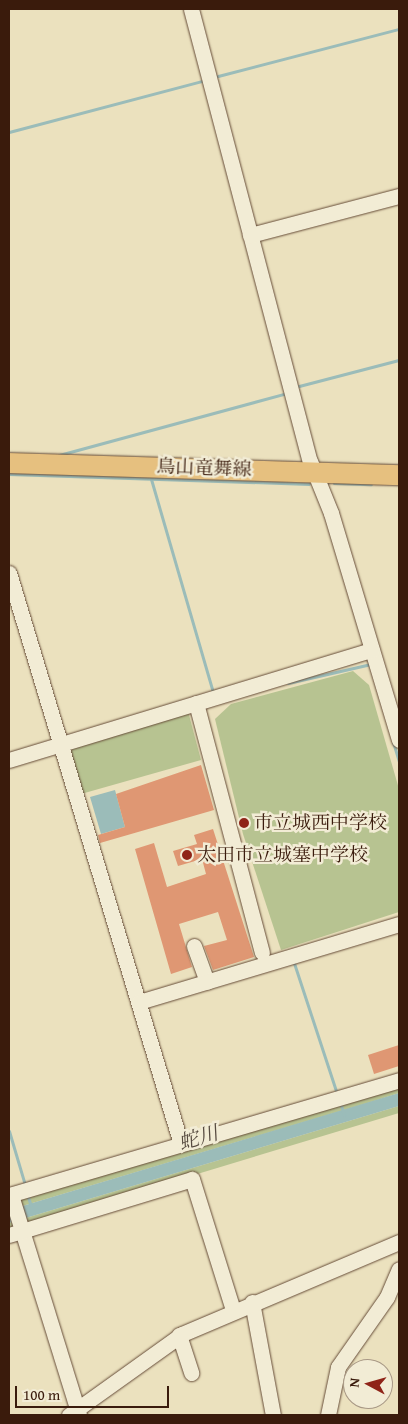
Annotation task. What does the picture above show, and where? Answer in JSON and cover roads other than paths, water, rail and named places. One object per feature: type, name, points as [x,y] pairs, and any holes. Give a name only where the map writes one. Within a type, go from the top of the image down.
[{"type":"main road","name":"鳥山竜舞線","points":[[9,463],[399,475]]},
{"type":"street","points":[[191,9],[315,472],[399,740]]},
{"type":"street","points":[[250,235],[399,196]]},
{"type":"street","points":[[9,573],[181,1144]]},
{"type":"street","points":[[9,760],[372,650]]},
{"type":"street","points":[[196,703],[262,952]]},
{"type":"street","points":[[138,999],[206,982],[399,924]]},
{"type":"street","points":[[194,946],[206,982]]},
{"type":"street","points":[[399,1080],[10,1196],[17,1232],[75,1413],[179,1335],[233,1310],[399,1242]]},
{"type":"street","points":[[17,1232],[192,1179],[233,1310]]},
{"type":"street","points":[[328,1415],[338,1368],[387,1297],[399,1269]]},
{"type":"street","points":[[252,1302],[272,1415]]},
{"type":"street","points":[[179,1335],[191,1373]]},
{"type":"water","points":[[115,790],[125,827],[101,834],[90,797]]},
{"type":"water","points":[[399,1093],[399,1106],[9,1223],[9,1210]]},
{"type":"waterway","points":[[218,76],[399,29]]},
{"type":"waterway","points":[[9,132],[202,81]]},
{"type":"waterway","points":[[299,386],[399,360]]},
{"type":"waterway","points":[[59,455],[287,393]]},
{"type":"waterway","points":[[9,474],[309,484]]},
{"type":"waterway","points":[[151,479],[213,692]]},
{"type":"waterway","points":[[334,483],[371,484]]},
{"type":"waterway","points":[[288,683],[371,664]]},
{"type":"waterway","points":[[393,742],[399,762]]},
{"type":"waterway","points":[[293,960],[337,1094]]},
{"type":"waterway","points":[[340,1102],[344,1115]]},
{"type":"waterway","points":[[9,1131],[25,1185]]},
{"type":"waterway","points":[[28,1197],[31,1206]]},
{"type":"place","name":"市立城西中学校","points":[[244,823]]},
{"type":"place","name":"太田市立城塞中学校","points":[[187,855]]},
{"type":"water label","name":"蛇川","points":[[198,1137]]}]
